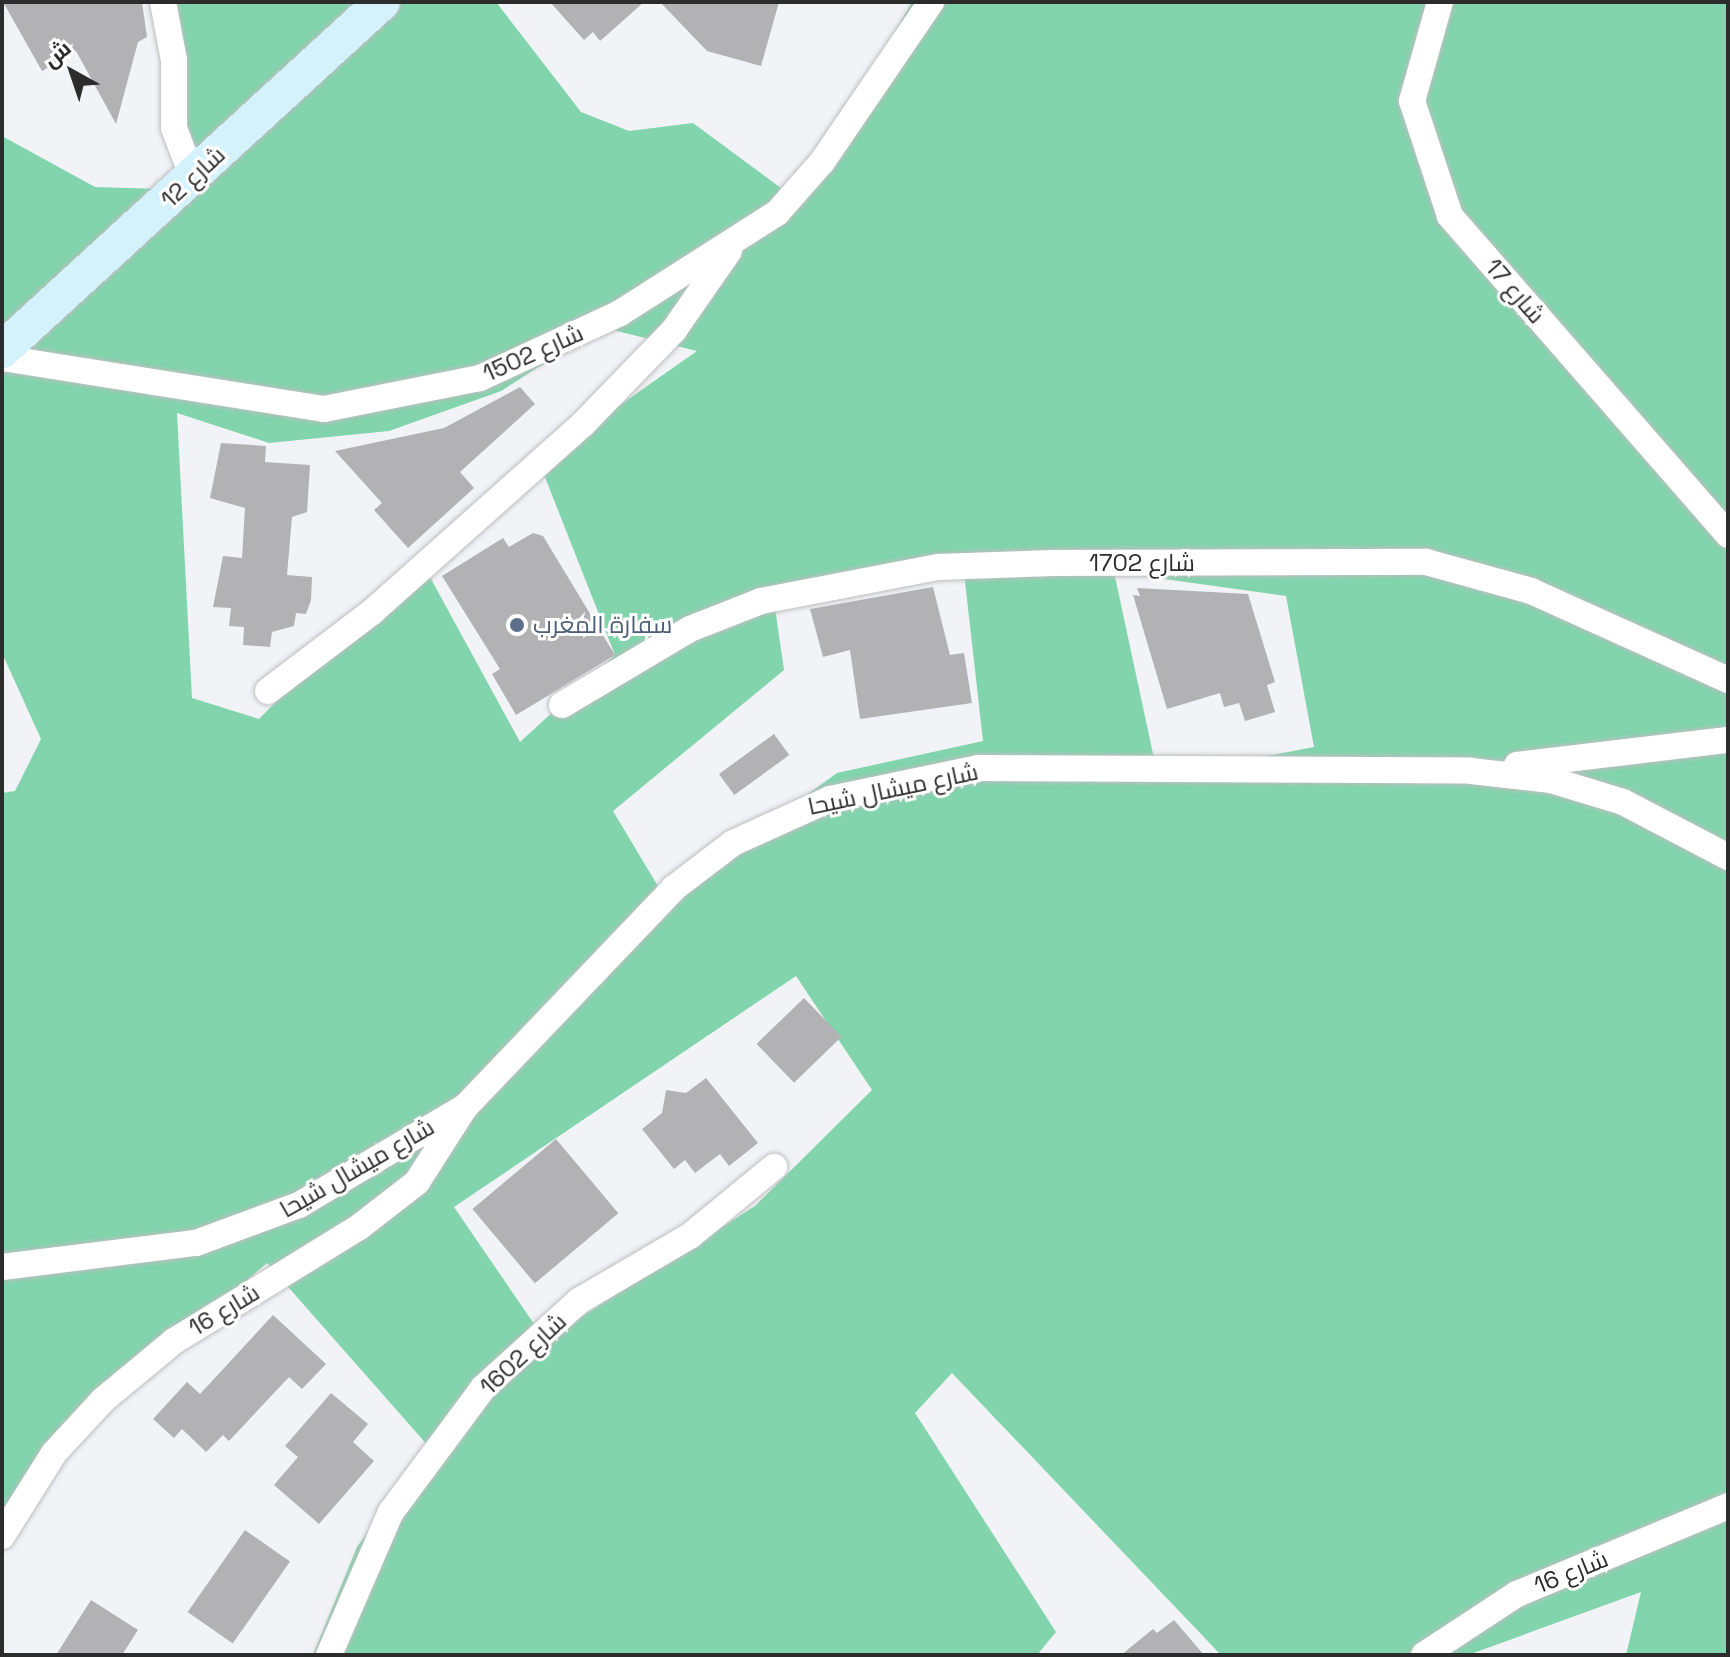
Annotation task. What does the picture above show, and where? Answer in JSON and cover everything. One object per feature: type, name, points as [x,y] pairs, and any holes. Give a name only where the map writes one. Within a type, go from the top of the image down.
[{"type":"main road","name":"شارع 12","points":[[2,350],[382,2]]},
{"type":"street","points":[[163,2],[174,60],[174,128],[193,178]]},
{"type":"street","name":"شارع 1502","points":[[2,358],[324,409],[390,401],[480,378],[620,313],[777,213],[822,162],[931,2]]},
{"type":"street","name":"شارع 17","points":[[1440,2],[1412,101],[1450,216],[1728,535]]},
{"type":"street","points":[[268,691],[372,612],[583,424],[674,330],[734,243]]},
{"type":"street","name":"شارع 1702","points":[[562,705],[690,629],[761,601],[924,569],[1053,563],[1426,562],[1531,591],[1728,680]]},
{"type":"street","points":[[1471,771],[1728,740]]},
{"type":"street","name":"شارع ميشال شيحا","points":[[2,1267],[244,1231],[465,1107],[674,888],[733,843],[818,802],[978,768],[1471,771],[1551,780],[1623,802],[1728,857]]},
{"type":"street","name":"شارع 16","points":[[2,1536],[54,1453],[103,1400],[174,1341],[358,1228],[417,1182],[465,1107]]},
{"type":"street","name":"شارع 1602","points":[[329,1655],[391,1512],[483,1388],[579,1301],[690,1236],[774,1167]]},
{"type":"street","name":"شارع 16","points":[[1424,1655],[1517,1594],[1721,1517]]},
{"type":"green space","points":[[158,2],[496,2],[581,112],[629,131],[693,123],[797,200],[912,2],[1728,2],[1728,1655],[1626,1655],[1641,1592],[1468,1655],[1221,1655],[952,1373],[915,1413],[1056,1632],[1037,1655],[313,1655],[357,1547],[430,1448],[267,1263],[83,1420],[21,1525],[2,1508],[2,793],[15,791],[41,739],[2,653],[2,136],[95,187],[160,189],[197,166]],"holes":[[[601,327],[697,351],[539,462],[615,655],[520,742],[419,557],[259,719],[192,698],[177,413],[269,443],[389,431],[501,391]],[[962,555],[983,741],[837,773],[665,898],[613,811],[784,670],[773,594]],[[1114,572],[1286,596],[1314,747],[1158,777]],[[796,976],[872,1090],[755,1206],[545,1340],[454,1207]]]},
{"type":"building","points":[[3,2],[142,2],[147,37],[138,42],[116,124],[76,51],[42,71]]},
{"type":"building","points":[[550,2],[644,2],[600,41],[593,32],[584,40]]},
{"type":"building","points":[[660,2],[779,2],[761,66],[707,51]]},
{"type":"building","points":[[520,387],[535,404],[460,472],[474,488],[408,548],[374,510],[382,503],[335,451],[444,428]]},
{"type":"building","points":[[221,443],[266,446],[265,462],[310,465],[307,512],[292,517],[287,575],[312,577],[311,600],[306,614],[296,613],[294,626],[272,632],[270,647],[243,645],[244,627],[229,626],[231,608],[213,607],[223,556],[242,558],[245,508],[210,498]]},
{"type":"building","name":"سفارة المغرب","points":[[533,533],[543,536],[615,655],[516,715],[492,674],[500,669],[442,576],[503,538],[509,547]]},
{"type":"building","points":[[933,587],[950,655],[964,653],[972,703],[860,719],[850,650],[823,657],[810,609]]},
{"type":"building","points":[[1137,588],[1248,594],[1275,682],[1267,685],[1275,712],[1245,721],[1239,703],[1224,707],[1220,693],[1167,709],[1133,595],[1140,596]]},
{"type":"building","points":[[774,734],[789,755],[734,795],[719,774]]},
{"type":"building","points":[[804,998],[842,1037],[794,1083],[757,1044]]},
{"type":"building","points":[[706,1078],[758,1143],[729,1166],[720,1154],[695,1173],[685,1160],[674,1169],[642,1129],[662,1113],[666,1090],[686,1093]]},
{"type":"building","points":[[556,1139],[618,1213],[535,1283],[473,1209]]},
{"type":"building","points":[[273,1315],[326,1364],[302,1389],[289,1377],[229,1441],[223,1435],[206,1452],[182,1429],[174,1438],[153,1419],[187,1382],[200,1394]]},
{"type":"building","points":[[331,1393],[368,1424],[353,1442],[374,1461],[319,1524],[274,1485],[298,1457],[285,1446]]},
{"type":"building","points":[[245,1530],[290,1562],[233,1643],[188,1612]]},
{"type":"building","points":[[91,1600],[138,1630],[122,1655],[56,1655]]},
{"type":"building","points":[[1174,1620],[1204,1655],[1121,1655],[1153,1629],[1157,1633]]},
{"type":"place","name":"سفارة المغرب","points":[[517,625]]}]
